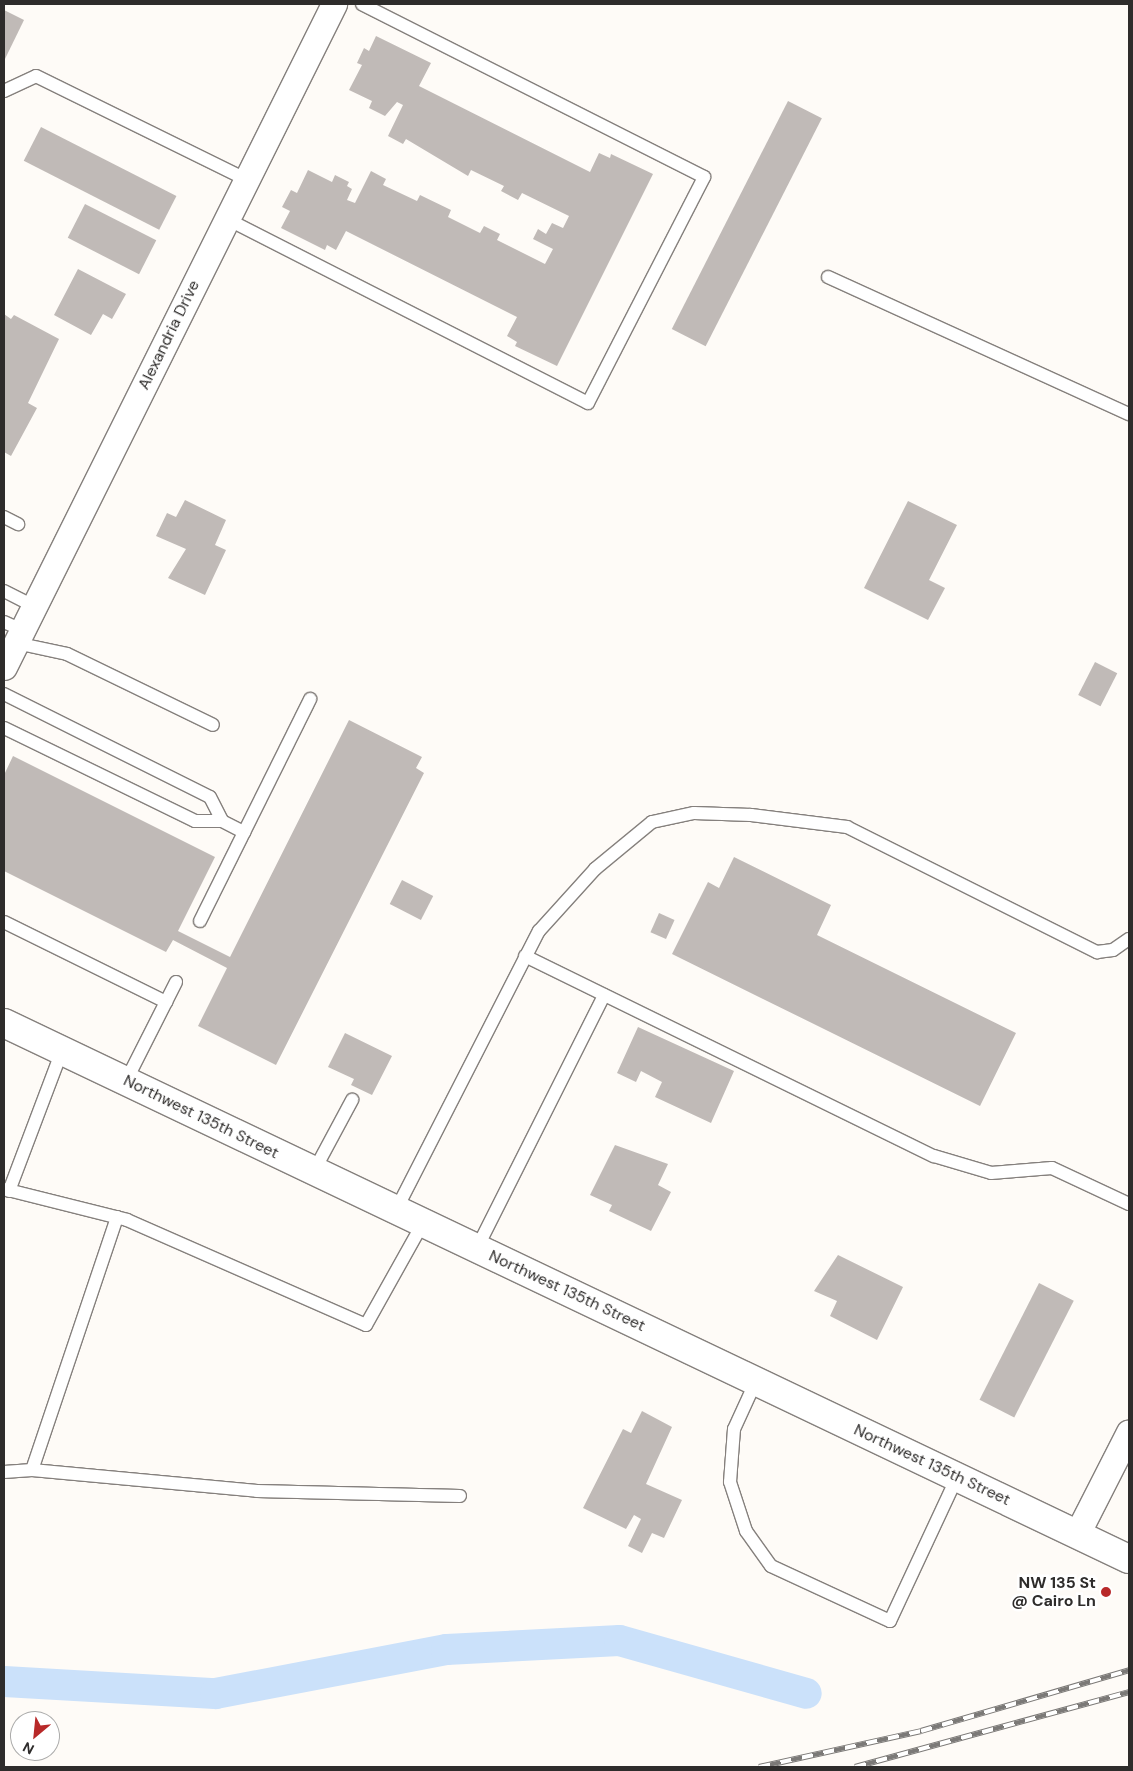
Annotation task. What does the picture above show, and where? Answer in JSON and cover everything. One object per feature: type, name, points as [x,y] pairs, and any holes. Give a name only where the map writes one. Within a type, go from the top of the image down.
[{"type":"main road","name":"Northwest 135th Street","points":[[4,1023],[1129,1559]]},
{"type":"street","name":"Alexandria Drive","points":[[4,667],[14,632],[34,606],[334,4]]},
{"type":"street","points":[[1077,1534],[1129,1432]]},
{"type":"lane","points":[[227,219],[588,403],[704,177],[362,4]]},
{"type":"lane","points":[[4,91],[36,76],[247,180]]},
{"type":"lane","points":[[828,277],[1129,414]]},
{"type":"lane","points":[[4,517],[18,524]]},
{"type":"lane","points":[[4,591],[34,606]]},
{"type":"lane","points":[[14,632],[67,654],[213,725]]},
{"type":"lane","points":[[4,694],[210,797],[222,821]]},
{"type":"lane","points":[[200,921],[310,699]]},
{"type":"lane","points":[[4,728],[196,821],[222,821],[244,832]]},
{"type":"lane","points":[[396,1210],[525,956],[549,917],[619,847],[652,822],[694,814],[801,818],[847,827],[1097,952],[1113,950],[1129,939]]},
{"type":"lane","points":[[4,922],[166,1002]]},
{"type":"lane","points":[[525,956],[934,1156],[992,1173],[1052,1168],[1129,1204]]},
{"type":"lane","points":[[126,1081],[176,982]]},
{"type":"lane","points":[[476,1248],[604,995]]},
{"type":"lane","points":[[62,1051],[6,1190],[117,1217],[366,1325],[423,1223]]},
{"type":"lane","points":[[314,1171],[352,1100]]},
{"type":"lane","points":[[32,1470],[117,1217]]},
{"type":"lane","points":[[756,1381],[734,1429],[730,1482],[746,1532],[771,1566],[890,1621],[957,1477]]},
{"type":"lane","points":[[4,1472],[32,1470],[257,1491],[460,1496]]},
{"type":"building","points":[[4,10],[24,20],[4,61]]},
{"type":"building","points":[[376,36],[431,63],[419,86],[590,172],[599,153],[610,158],[611,154],[653,174],[557,366],[515,346],[517,342],[507,336],[517,317],[346,231],[336,250],[327,245],[325,250],[281,228],[290,211],[282,207],[291,190],[297,193],[308,170],[332,182],[335,175],[349,182],[347,186],[352,189],[347,200],[355,203],[371,171],[386,179],[383,185],[417,201],[420,195],[451,210],[448,217],[480,233],[484,226],[500,234],[497,240],[545,264],[553,249],[533,239],[538,229],[546,234],[552,223],[563,228],[569,216],[522,193],[518,200],[501,191],[504,186],[471,170],[468,176],[406,139],[403,144],[388,136],[403,105],[397,102],[385,116],[369,108],[372,101],[349,90],[362,65],[357,63],[364,48],[369,51]]},
{"type":"building","points":[[788,101],[822,118],[706,346],[672,329]]},
{"type":"building","points":[[41,127],[176,196],[159,230],[24,161]]},
{"type":"building","points":[[85,204],[156,240],[139,274],[68,238]]},
{"type":"building","points":[[78,269],[126,294],[112,319],[103,314],[91,335],[54,315]]},
{"type":"building","points":[[4,314],[11,319],[14,315],[59,339],[28,403],[37,408],[11,456],[4,452]]},
{"type":"building","points":[[185,500],[226,520],[215,545],[226,550],[205,595],[168,578],[186,549],[156,536],[167,513],[176,517]]},
{"type":"building","points":[[908,501],[957,525],[929,580],[945,588],[928,620],[864,588]]},
{"type":"building","points":[[1095,662],[1117,673],[1100,706],[1078,695]]},
{"type":"building","points":[[349,720],[422,757],[416,768],[424,773],[276,1065],[198,1026],[227,968],[173,940],[166,952],[4,871],[4,775],[13,756],[215,857],[178,931],[230,957]]},
{"type":"building","points":[[734,857],[831,905],[817,935],[1016,1033],[980,1106],[672,954],[708,882],[719,888]]},
{"type":"building","points":[[402,880],[433,896],[421,920],[390,904]]},
{"type":"building","points":[[659,913],[675,920],[666,939],[650,932]]},
{"type":"building","points":[[638,1027],[734,1071],[711,1123],[655,1097],[662,1082],[641,1071],[636,1082],[617,1073]]},
{"type":"building","points":[[345,1033],[392,1056],[372,1095],[351,1085],[354,1079],[328,1067]]},
{"type":"building","points":[[615,1145],[668,1164],[658,1185],[671,1192],[651,1231],[609,1211],[612,1205],[590,1195]]},
{"type":"building","points":[[838,1255],[903,1287],[877,1340],[830,1316],[837,1301],[814,1291]]},
{"type":"building","points":[[1039,1283],[1074,1301],[1014,1417],[980,1400]]},
{"type":"building","points":[[642,1411],[672,1427],[646,1484],[682,1500],[664,1538],[652,1533],[642,1553],[628,1546],[641,1519],[634,1515],[626,1529],[583,1508],[623,1429],[631,1433]]},
{"type":"waterway","points":[[4,1681],[215,1693],[446,1649],[619,1640],[806,1693]]},
{"type":"railway","points":[[759,1767],[921,1731],[1129,1670]]},
{"type":"railway","points":[[855,1767],[1129,1692]]},
{"type":"place","name":"NW 135 St @ Cairo Ln","points":[[1106,1592]]}]
